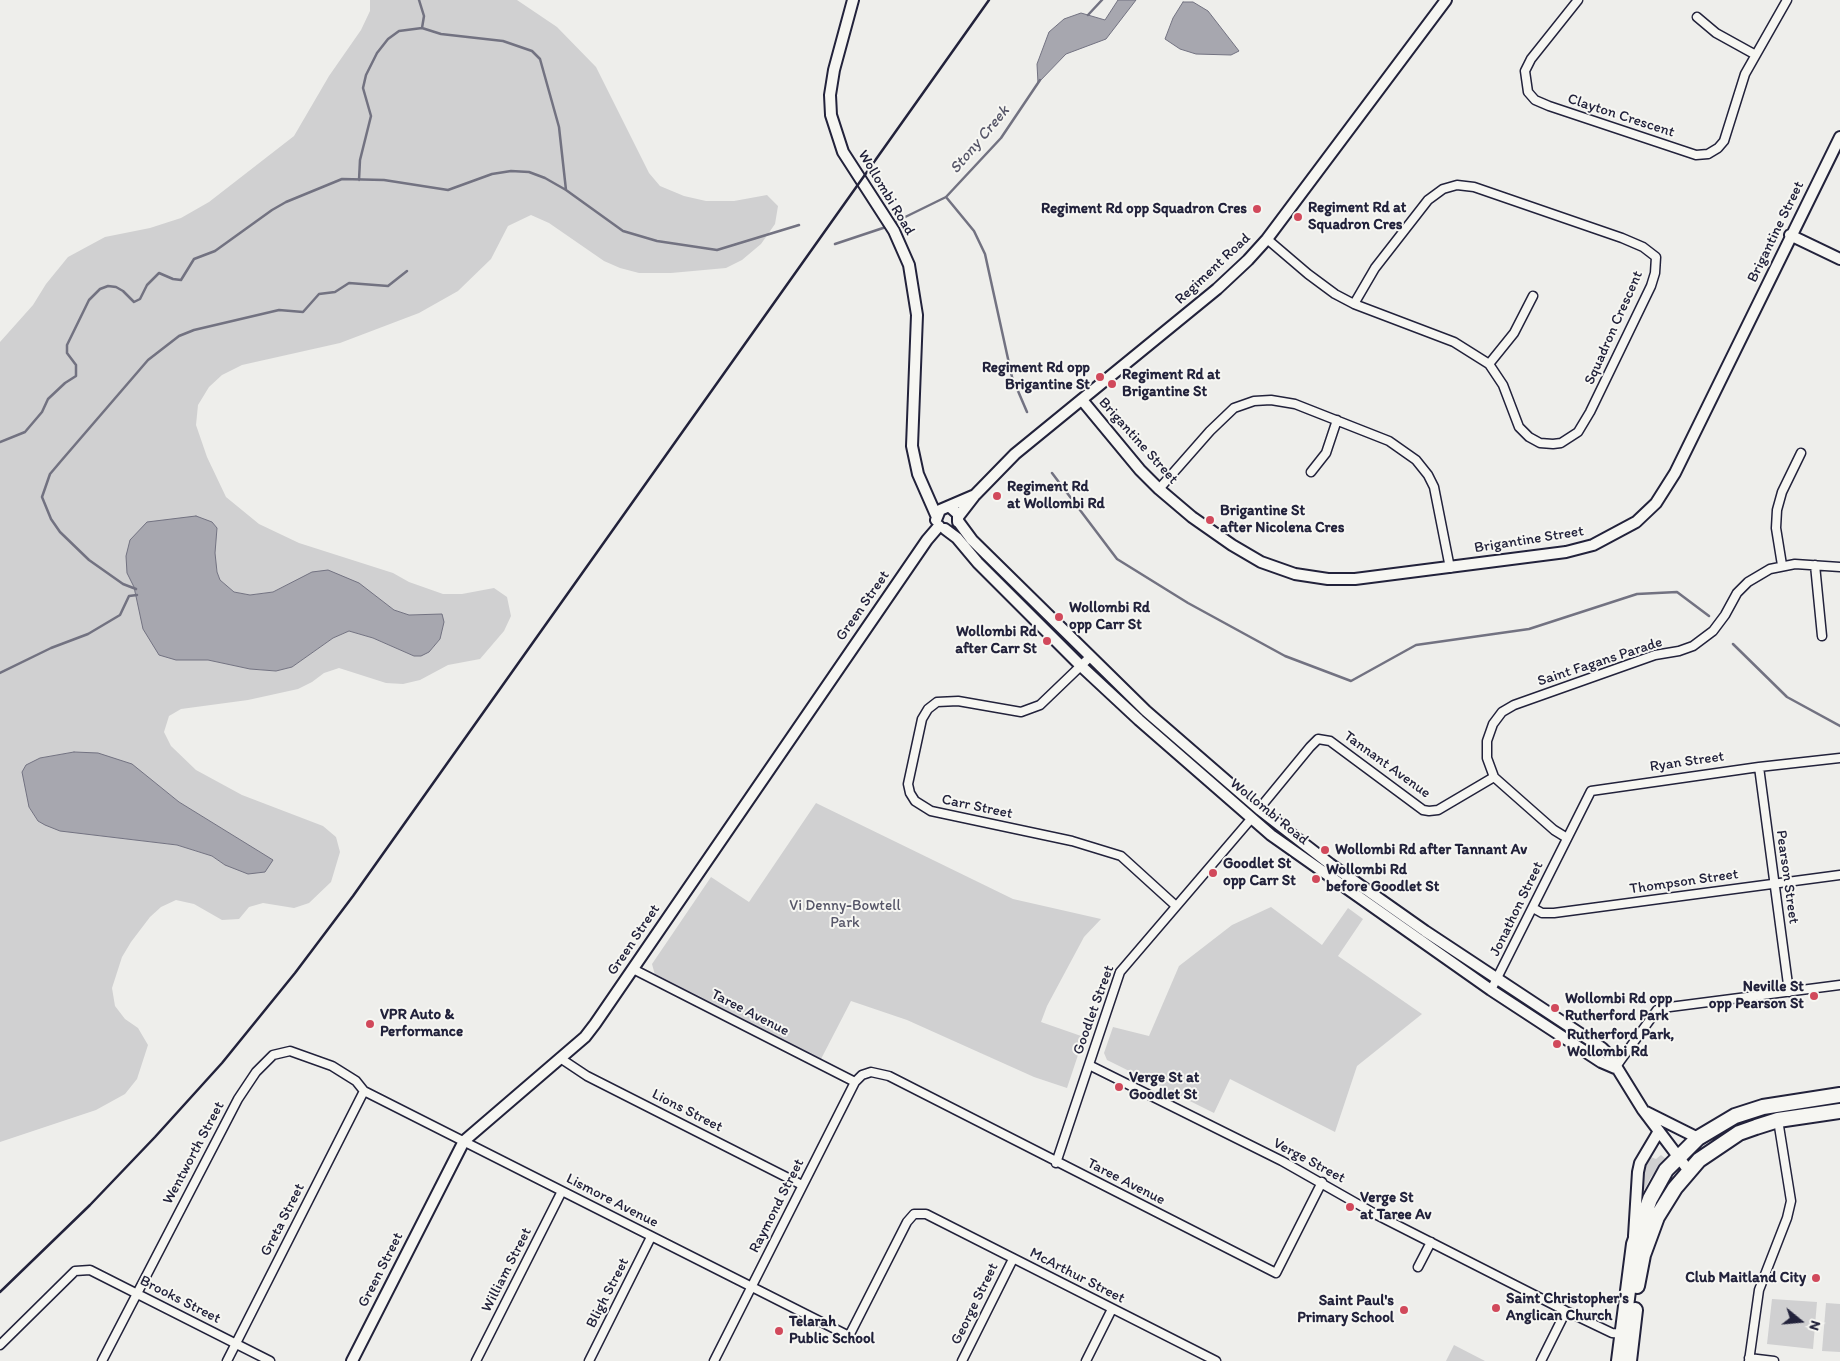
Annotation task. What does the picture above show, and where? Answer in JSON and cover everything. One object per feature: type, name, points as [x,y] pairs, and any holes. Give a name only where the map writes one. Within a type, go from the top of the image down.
[{"type":"highway","points":[[1619,1361],[1634,1244],[1650,1199],[1666,1170],[1698,1138],[1735,1116],[1755,1109],[1840,1095]]},
{"type":"highway","points":[[1629,1361],[1643,1255],[1661,1210],[1689,1171],[1714,1149],[1739,1133],[1778,1120],[1840,1111]]},
{"type":"street","name":"Wollombi Road","points":[[854,0],[834,70],[830,95],[831,115],[843,152],[873,196],[902,248],[909,265],[917,315],[912,446],[918,474],[936,515]]},
{"type":"street","name":"Regiment Road","points":[[958,519],[975,495],[1016,454],[1217,289],[1248,260],[1267,238],[1446,0]]},
{"type":"street","name":"Clayton Crescent","points":[[1578,0],[1531,59],[1525,71],[1525,82],[1528,92],[1535,100],[1549,106],[1696,155],[1708,154],[1718,148],[1724,141],[1742,81],[1754,54],[1787,0]]},
{"type":"street","points":[[1697,17],[1716,33],[1754,54]]},
{"type":"street","name":"Brigantine Street","points":[[1082,400],[1159,489],[1232,545],[1261,562],[1295,574],[1328,579],[1355,579],[1566,552],[1593,545],[1636,522],[1656,503],[1675,473],[1790,235],[1840,137]]},
{"type":"street","name":"Squadron Crescent","points":[[1267,238],[1308,274],[1335,294],[1354,304],[1454,342],[1489,364],[1503,385],[1519,427],[1529,437],[1540,442],[1560,443],[1578,432],[1634,323],[1653,280],[1656,257],[1643,247],[1622,238],[1474,187],[1457,186],[1443,189],[1428,200],[1375,268],[1354,304]]},
{"type":"street","points":[[1790,235],[1840,259]]},
{"type":"street","points":[[1489,364],[1514,333],[1533,296]]},
{"type":"street","points":[[1159,489],[1210,431],[1234,408],[1254,401],[1271,400],[1294,404],[1389,441],[1416,460],[1428,475],[1440,512],[1450,568]]},
{"type":"street","points":[[1311,472],[1326,453],[1337,420]]},
{"type":"street","points":[[1782,565],[1776,528],[1777,510],[1782,492],[1801,453]]},
{"type":"street","points":[[926,493],[956,510],[958,519],[954,527],[942,528],[936,515],[940,510],[948,507]]},
{"type":"street","name":"Regiment Road","points":[[948,507],[975,495]]},
{"type":"street","name":"Wollombi Road","points":[[958,519],[972,540],[1146,712],[1259,809],[1330,864],[1497,979],[1594,1042],[1609,1055],[1643,1110],[1689,1171]]},
{"type":"street","name":"Wollombi Road","points":[[942,528],[961,542],[978,563],[1081,666],[1251,819],[1324,874],[1490,990],[1601,1062],[1616,1068]]},
{"type":"street","name":"Green Street","points":[[352,1361],[464,1141],[585,1037],[927,540],[942,528]]},
{"type":"street","name":"Saint Fagans Parade","points":[[1494,776],[1487,758],[1487,741],[1493,724],[1502,712],[1514,705],[1646,659],[1693,646],[1713,631],[1726,615],[1737,593],[1748,582],[1762,573],[1782,565],[1840,567]]},
{"type":"street","points":[[1816,565],[1822,636]]},
{"type":"street","name":"Carr Street","points":[[1090,657],[1040,705],[1021,712],[958,701],[937,702],[928,709],[922,719],[908,784],[910,793],[915,801],[931,811],[1072,842],[1121,856],[1176,906]]},
{"type":"street","name":"Tannant Avenue","points":[[1259,809],[1310,746],[1318,739],[1330,741],[1423,810],[1438,810],[1494,776]]},
{"type":"street","name":"Ryan Street","points":[[1567,838],[1589,794],[1594,789],[1840,758]]},
{"type":"street","name":"Pearson Street","points":[[1759,767],[1788,992]]},
{"type":"street","points":[[1494,776],[1554,830],[1567,838]]},
{"type":"street","points":[[1251,819],[1259,809]]},
{"type":"street","name":"Goodlet Street","points":[[1056,1163],[1120,972],[1251,819]]},
{"type":"street","name":"Jonathon Street","points":[[1490,990],[1567,838]]},
{"type":"street","name":"Thompson Street","points":[[1533,908],[1542,913],[1554,913],[1840,875]]},
{"type":"street","name":"Taree Avenue","points":[[633,969],[855,1082],[862,1075],[871,1072],[889,1076],[1276,1274],[1322,1182]]},
{"type":"street","points":[[1616,1068],[1657,1010],[1840,985]]},
{"type":"street","name":"Wentworth Street","points":[[102,1361],[238,1099],[256,1072],[274,1055],[290,1051],[307,1055],[356,1081],[364,1091]]},
{"type":"street","name":"Lions Street","points":[[560,1058],[587,1076],[802,1185]]},
{"type":"street","name":"Verge Street","points":[[1089,1065],[1322,1182],[1377,1215],[1566,1311],[1612,1333],[1622,1334]]},
{"type":"street","name":"Raymond Street","points":[[714,1361],[855,1082]]},
{"type":"street","name":"Lismore Avenue","points":[[364,1091],[848,1336]]},
{"type":"street","name":"Greta Street","points":[[227,1361],[364,1091]]},
{"type":"street","points":[[1643,1110],[1698,1138]]},
{"type":"street","points":[[1774,1361],[1749,1360],[1759,1290],[1787,1218],[1791,1201],[1778,1120]]},
{"type":"street","points":[[1634,1244],[1634,1208],[1638,1172],[1640,1163],[1659,1131]]},
{"type":"street","name":"William Street","points":[[476,1361],[562,1191]]},
{"type":"street","name":"McArthur Street","points":[[848,1336],[907,1222],[914,1214],[926,1214],[1216,1361]]},
{"type":"street","name":"Bligh Street","points":[[589,1361],[651,1237]]},
{"type":"street","points":[[1418,1267],[1431,1242]]},
{"type":"street","name":"George Street","points":[[962,1361],[1013,1259]]},
{"type":"street","name":"Brooks Street","points":[[0,1345],[75,1270],[90,1270],[270,1361]]},
{"type":"street","points":[[1086,1361],[1112,1309]]},
{"type":"street","points":[[1541,1361],[1566,1311]]},
{"type":"green space","points":[[370,0],[517,0],[557,27],[596,67],[649,173],[660,186],[684,196],[706,201],[734,201],[767,195],[778,206],[775,224],[761,244],[742,260],[726,268],[671,273],[639,273],[604,261],[549,223],[531,215],[508,226],[491,259],[458,291],[419,313],[340,343],[242,365],[222,375],[209,387],[198,405],[196,425],[207,457],[226,497],[259,524],[299,543],[393,573],[409,582],[443,594],[462,594],[494,588],[507,597],[511,616],[504,631],[480,659],[448,665],[420,680],[403,684],[386,683],[339,668],[324,673],[298,689],[248,700],[181,709],[169,716],[164,732],[171,746],[196,770],[242,795],[323,826],[336,837],[340,852],[331,882],[309,903],[294,908],[263,903],[249,907],[239,919],[222,920],[194,904],[176,900],[161,907],[150,917],[131,942],[122,957],[112,988],[115,1006],[125,1019],[138,1028],[148,1045],[137,1079],[125,1094],[96,1110],[0,1142],[0,342],[33,305],[46,284],[68,257],[105,237],[150,228],[181,218],[209,202],[294,136],[329,76],[361,30],[370,11]],"holes":[[[217,528],[214,553],[217,572],[220,580],[234,592],[250,595],[273,592],[295,581],[374,595],[394,610],[409,615],[425,614],[440,639],[429,652],[414,656],[373,638],[349,631],[333,638],[292,667],[276,671],[250,669],[208,660],[176,660],[138,604],[134,587]],[[74,752],[145,775],[179,802],[266,856],[225,865],[212,856],[177,845],[87,834],[38,821],[29,807],[40,758]]]},
{"type":"green space","points":[[971,544],[1077,649],[1075,654],[968,547]]},
{"type":"green space","points":[[1095,669],[1101,672],[1242,801],[1238,805],[1092,671]]},
{"type":"green space","name":"Vi Denny-Bowtell Park","points":[[816,803],[1013,899],[1101,919],[1084,937],[1047,1006],[1041,1022],[1084,1037],[1067,1088],[1034,1077],[907,1020],[851,1001],[821,1059],[655,975],[652,964],[711,877],[749,902]]},
{"type":"green space","points":[[1266,821],[1486,977],[1484,981],[1264,824]]},
{"type":"green space","points":[[1271,907],[1322,945],[1348,908],[1363,919],[1338,956],[1422,1014],[1357,1066],[1335,1132],[1230,1079],[1214,1113],[1107,1060],[1104,1053],[1113,1027],[1149,1036],[1179,966],[1232,925]]},
{"type":"green space","points":[[1506,991],[1589,1043],[1606,1058],[1605,1060],[1504,994]]},
{"type":"green space","points":[[1661,1155],[1666,1159],[1651,1177],[1639,1200],[1644,1165],[1648,1156],[1656,1159]]},
{"type":"green space","points":[[1772,1299],[1817,1302],[1813,1349],[1767,1344]]},
{"type":"green space","points":[[1826,1303],[1840,1304],[1840,1352],[1822,1351]]},
{"type":"green space","points":[[1454,1345],[1485,1361],[1446,1361]]},
{"type":"shaded area","points":[[1118,0],[1136,0],[1106,39],[1066,54],[1038,83],[1037,64],[1049,32],[1064,19],[1081,13],[1105,20]]},
{"type":"shaded area","points":[[1183,2],[1193,2],[1208,11],[1239,51],[1231,55],[1196,54],[1180,49],[1165,39],[1173,18]]},
{"type":"shaded area","points":[[196,516],[212,522],[217,528],[215,553],[217,572],[220,580],[234,592],[250,595],[273,592],[312,572],[328,570],[359,583],[394,610],[409,615],[442,614],[444,622],[440,639],[429,652],[421,656],[414,656],[373,638],[349,631],[333,638],[292,667],[276,671],[250,669],[208,660],[176,660],[159,655],[143,629],[134,587],[127,573],[126,556],[130,540],[147,522]]},
{"type":"shaded area","points":[[74,752],[98,753],[132,764],[179,802],[273,860],[265,872],[248,874],[225,865],[212,856],[177,845],[60,831],[45,825],[38,821],[29,807],[22,772],[26,765],[40,758]]},
{"type":"waterway","points":[[419,0],[424,16],[422,28]]},
{"type":"waterway","name":"Stony Creek","points":[[1088,15],[1102,0]]},
{"type":"waterway","points":[[359,180],[360,160],[371,116],[363,88],[366,75],[377,53],[388,39],[399,31],[422,28],[441,34],[503,41],[532,51],[540,59],[559,127],[566,190]]},
{"type":"waterway","name":"Stony Creek","points":[[893,223],[946,197],[1001,138],[1040,80]]},
{"type":"waterway","points":[[0,442],[25,432],[42,412],[48,399],[65,383],[76,376],[76,365],[67,353],[67,345],[89,300],[100,289],[108,286],[116,287],[134,302],[140,299],[147,285],[159,273],[181,280],[194,259],[215,251],[272,210],[286,202],[342,179],[384,180],[448,190],[492,174],[511,171],[529,172],[545,178],[566,190],[623,231],[657,241],[717,250],[799,225]]},
{"type":"waterway","points":[[946,197],[974,231],[985,254],[1012,377],[1027,412]]},
{"type":"waterway","name":"Stony Creek","points":[[835,244],[889,226]]},
{"type":"waterway","points":[[136,589],[123,584],[89,560],[60,532],[51,519],[42,497],[50,474],[61,461],[148,360],[179,336],[194,330],[279,310],[303,312],[319,294],[335,292],[349,283],[388,286],[407,271]]},
{"type":"waterway","points":[[1052,473],[1117,559],[1188,603],[1285,656],[1351,681],[1416,645],[1529,629],[1637,594],[1677,592],[1709,616]]},
{"type":"waterway","points":[[0,673],[51,648],[88,634],[120,615],[129,596],[137,595]]},
{"type":"waterway","points":[[1733,644],[1787,697],[1840,726]]},
{"type":"railway","points":[[0,1292],[90,1205],[155,1137],[222,1063],[295,973],[353,896],[989,0]]},
{"type":"place","name":"Regiment Rd opp Squadron Cres","points":[[1257,209]]},
{"type":"place","name":"Regiment Rd at Squadron Cres","points":[[1298,217]]},
{"type":"place","name":"Regiment Rd opp Brigantine St","points":[[1100,377]]},
{"type":"place","name":"Regiment Rd at Brigantine St","points":[[1112,384]]},
{"type":"place","name":"Regiment Rd at Wollombi Rd","points":[[997,496]]},
{"type":"place","name":"Brigantine St after Nicolena Cres","points":[[1210,520]]},
{"type":"place","name":"Wollombi Rd opp Carr St","points":[[1059,617]]},
{"type":"place","name":"Wollombi Rd after Carr St","points":[[1047,641]]},
{"type":"place","name":"Wollombi Rd after Tannant Av","points":[[1325,850]]},
{"type":"place","name":"Goodlet St opp Carr St","points":[[1213,873]]},
{"type":"place","name":"Wollombi Rd before Goodlet St","points":[[1316,879]]},
{"type":"place","name":"Neville St opp Pearson St","points":[[1814,996]]},
{"type":"place","name":"Wollombi Rd opp Rutherford Park","points":[[1555,1008]]},
{"type":"place","name":"VPR Auto & Performance","points":[[370,1024]]},
{"type":"place","name":"Rutherford Park, Wollombi Rd","points":[[1557,1044]]},
{"type":"place","name":"Verge St at Goodlet St","points":[[1119,1087]]},
{"type":"place","name":"Verge St at Taree Av","points":[[1350,1207]]},
{"type":"place","name":"Club Maitland City","points":[[1816,1278]]},
{"type":"place","name":"Saint Christopher's Anglican Church","points":[[1496,1308]]},
{"type":"place","name":"Saint Paul's Primary School","points":[[1404,1310]]},
{"type":"place","name":"Telarah Public School","points":[[779,1331]]}]
